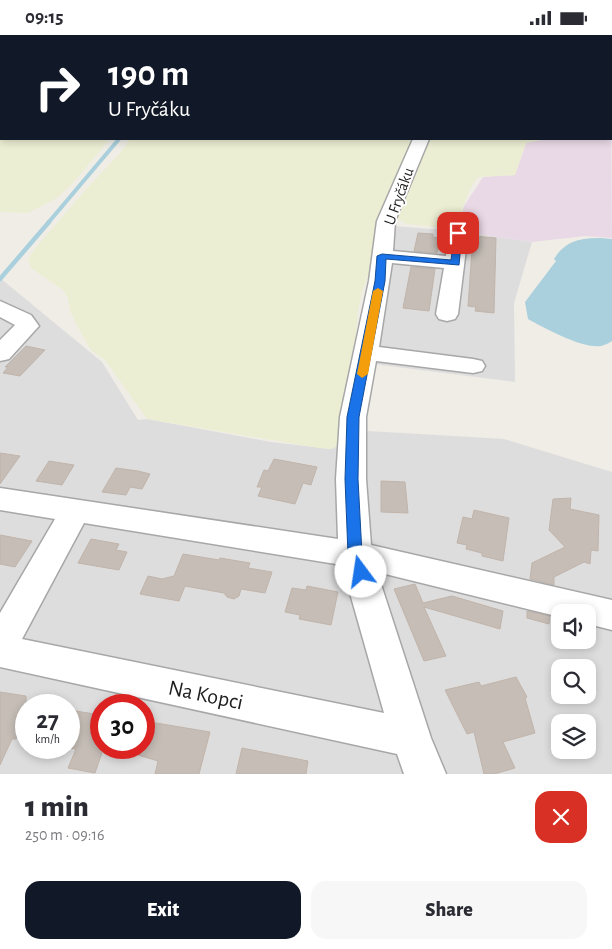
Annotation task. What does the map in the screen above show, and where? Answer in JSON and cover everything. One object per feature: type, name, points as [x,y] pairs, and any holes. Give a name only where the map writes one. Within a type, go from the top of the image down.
[{"type":"street","name":"U Fryčáku","points":[[355,554],[351,479],[353,417],[380,281],[386,221],[405,173],[422,140]]},
{"type":"street","points":[[448,314],[456,263],[458,233]]},
{"type":"street","points":[[382,256],[456,263]]},
{"type":"street","points":[[0,308],[23,320],[27,326],[0,354]]},
{"type":"street","points":[[367,353],[473,366]]},
{"type":"street","points":[[0,499],[355,554],[612,615]]},
{"type":"street","points":[[0,646],[75,511]]},
{"type":"street","points":[[355,554],[411,738],[425,774]]},
{"type":"street","name":"Na Kopci","points":[[0,651],[411,738]]},
{"type":"shaded area","points":[[540,140],[611,140],[612,238],[585,236],[532,242],[458,231],[464,206],[483,177],[515,175],[526,143]]},
{"type":"shaded area","points":[[393,226],[458,231],[532,242],[514,303],[515,382],[373,364]]},
{"type":"shaded area","points":[[0,278],[102,362],[138,420],[147,419],[271,442],[331,449],[368,431],[504,439],[612,472],[612,774],[0,774]]},
{"type":"green space","points":[[0,140],[109,140],[73,183],[57,198],[28,213],[0,212]]},
{"type":"green space","points":[[129,140],[417,140],[402,166],[377,221],[375,247],[358,310],[357,352],[347,387],[338,446],[331,449],[319,448],[147,419],[105,360],[91,350],[70,311],[68,298],[63,290],[31,268],[28,259],[89,186],[121,152]]},
{"type":"green space","points":[[426,140],[540,140],[526,143],[515,175],[479,177],[476,179],[454,227],[445,228],[407,224],[397,219],[418,155]]},
{"type":"water","points":[[612,239],[612,341],[601,346],[584,344],[564,337],[528,319],[525,302],[556,261],[554,259],[558,253],[568,244],[580,240]]},
{"type":"building","points":[[418,233],[433,234],[433,237],[440,238],[437,253],[414,251]]},
{"type":"building","points":[[473,236],[496,238],[494,313],[475,311],[476,307],[468,306]]},
{"type":"building","points":[[411,267],[435,269],[429,311],[403,308]]},
{"type":"building","points":[[26,346],[45,350],[20,376],[3,373],[8,367],[5,367]]},
{"type":"building","points":[[0,453],[20,456],[0,484]]},
{"type":"building","points":[[274,459],[317,467],[311,485],[303,483],[295,504],[258,496],[262,487],[257,487],[264,470],[268,471]]},
{"type":"building","points":[[49,461],[74,465],[62,485],[36,481]]},
{"type":"building","points":[[116,468],[150,474],[142,489],[130,487],[126,495],[102,492]]},
{"type":"building","points":[[381,481],[405,482],[408,513],[381,512]]},
{"type":"building","points":[[571,498],[570,509],[599,515],[598,551],[591,550],[590,564],[584,562],[554,577],[554,585],[530,579],[532,563],[565,547],[549,530],[553,499]]},
{"type":"building","points":[[474,510],[509,518],[503,561],[482,556],[482,553],[466,549],[467,545],[457,543],[463,517],[472,519]]},
{"type":"building","points":[[0,535],[32,541],[15,567],[0,564]]},
{"type":"building","points":[[91,539],[119,544],[116,550],[127,552],[119,570],[78,563]]},
{"type":"building","points":[[183,554],[250,563],[248,568],[272,572],[265,593],[241,589],[239,596],[234,599],[227,597],[224,593],[185,586],[179,601],[140,594],[148,576],[162,579],[174,576]]},
{"type":"building","points":[[415,584],[423,603],[452,596],[503,611],[500,629],[424,607],[446,656],[424,661],[394,589]]},
{"type":"building","points":[[307,586],[338,592],[331,625],[299,619],[300,615],[285,612],[292,588],[306,590]]},
{"type":"building","points":[[527,611],[550,616],[549,624],[527,618]]},
{"type":"building","points":[[516,677],[527,697],[525,698],[535,733],[503,742],[515,768],[494,774],[484,774],[474,732],[467,734],[445,690],[479,682],[481,686]]},
{"type":"building","points":[[0,692],[15,694],[15,739],[12,739],[0,765]]},
{"type":"building","points":[[80,712],[90,713],[90,759],[100,759],[95,773],[68,768],[72,759],[80,759]]},
{"type":"building","points":[[155,723],[210,732],[199,774],[155,774],[158,761],[151,759],[155,759]]},
{"type":"building","points":[[242,748],[308,761],[306,774],[236,774]]},
{"type":"waterway","points":[[48,223],[118,140]]},
{"type":"waterway","points":[[0,279],[49,222]]},
{"type":"slow traffic","points":[[362,374],[378,291]]},
{"type":"route","points":[[361,572],[355,554],[351,479],[353,417],[380,281],[382,256],[456,263],[458,233]]}]
